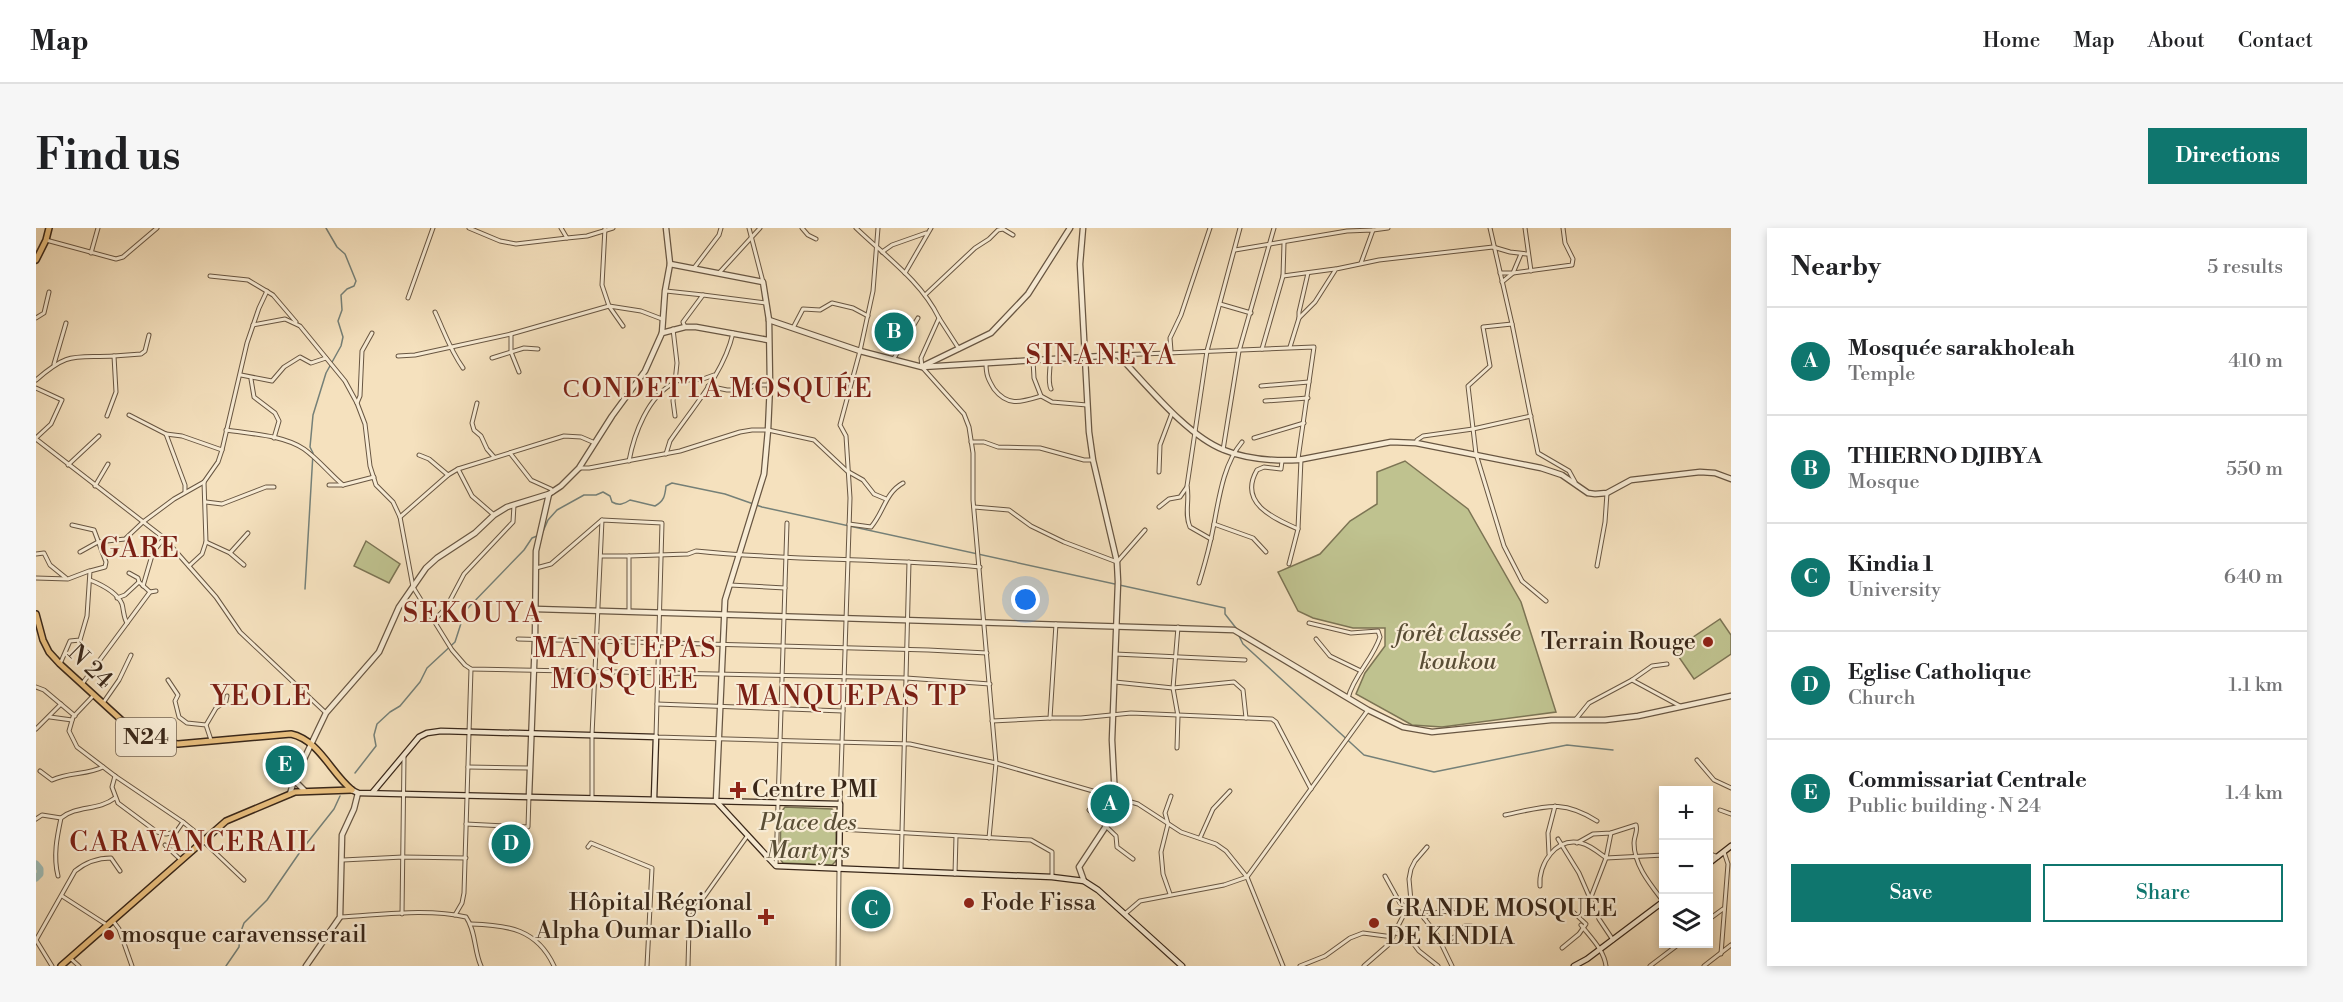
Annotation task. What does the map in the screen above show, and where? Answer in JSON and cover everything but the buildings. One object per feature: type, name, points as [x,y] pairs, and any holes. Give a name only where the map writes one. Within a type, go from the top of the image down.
[{"type":"main road","points":[[36,260],[49,228]]},
{"type":"main road","name":"N 24","points":[[36,614],[43,640],[49,652],[60,664],[129,727],[153,741],[178,744],[291,734],[303,738],[311,745]]},
{"type":"main road","name":"N24","points":[[311,745],[343,783],[355,791]]},
{"type":"main road","points":[[61,966],[226,821],[304,790],[355,791]]},
{"type":"street","points":[[91,253],[98,228]]},
{"type":"street","points":[[46,240],[116,259],[123,257],[157,228]]},
{"type":"street","points":[[408,298],[433,228]]},
{"type":"street","points":[[469,228],[500,241],[516,244],[587,236],[612,228]]},
{"type":"street","points":[[561,228],[567,238]]},
{"type":"street","points":[[292,793],[294,780],[326,713],[379,652],[399,607],[426,568],[475,533],[494,515],[514,505],[551,493],[579,468],[645,371],[662,333],[665,291],[670,264],[666,228]]},
{"type":"street","points":[[694,267],[719,235],[721,228]]},
{"type":"street","points":[[749,228],[763,282],[769,321],[768,430],[764,474],[729,585],[723,615],[716,801],[776,866],[1052,877],[1083,881],[1126,913],[1182,966]]},
{"type":"street","points":[[718,274],[760,228]]},
{"type":"street","points":[[802,228],[816,239]]},
{"type":"street","points":[[856,228],[925,295],[959,349]]},
{"type":"street","points":[[838,966],[839,829],[849,561],[847,471],[849,459],[846,436],[840,425],[868,316],[878,249],[876,241],[878,228]]},
{"type":"street","points":[[905,274],[931,228]]},
{"type":"street","points":[[922,367],[991,333],[1028,294],[1070,228]]},
{"type":"street","points":[[1083,228],[1080,264],[1093,460],[1117,562],[1118,584],[1113,715],[1114,814],[1079,867],[1083,881]]},
{"type":"street","points":[[1171,352],[1170,338],[1181,315],[1210,228]]},
{"type":"street","points":[[1211,539],[1190,527],[1186,518],[1189,496],[1187,486],[1207,351],[1240,228]]},
{"type":"street","points":[[1223,450],[1239,351],[1274,228]]},
{"type":"street","points":[[1234,250],[1348,230],[1388,228]]},
{"type":"street","points":[[1490,228],[1532,416],[1538,453],[1569,471],[1575,482]]},
{"type":"street","points":[[1525,228],[1531,271]]},
{"type":"street","points":[[1500,273],[1572,265],[1573,259],[1565,243],[1563,228]]},
{"type":"street","points":[[604,229],[602,285],[609,306],[623,326]]},
{"type":"street","points":[[925,295],[998,230],[1004,229],[1013,235]]},
{"type":"street","points":[[1361,263],[1373,230]]},
{"type":"street","points":[[882,252],[892,245],[928,233]]},
{"type":"street","points":[[1261,350],[1283,276],[1284,243]]},
{"type":"street","points":[[1283,276],[1336,269],[1361,263],[1493,246],[1527,254]]},
{"type":"street","points":[[1502,282],[1513,273],[1521,254]]},
{"type":"street","points":[[670,264],[763,282]]},
{"type":"street","points":[[1299,318],[1315,302],[1336,269]]},
{"type":"street","points":[[1290,348],[1308,273]]},
{"type":"street","points":[[210,276],[242,278],[267,291],[300,326],[345,381],[365,424],[370,466],[376,484],[393,502],[400,517],[413,587],[447,644],[471,669],[721,676],[906,678],[990,684]]},
{"type":"street","points":[[80,552],[98,542],[125,539],[143,522],[185,492],[204,482],[218,462],[222,450],[241,375],[246,343],[267,291]]},
{"type":"street","points":[[665,291],[766,303]]},
{"type":"street","points":[[36,318],[44,313],[49,292]]},
{"type":"street","points":[[685,327],[683,322],[703,295]]},
{"type":"street","points":[[793,327],[803,309],[820,310],[832,303],[853,308],[868,316]]},
{"type":"street","points":[[1220,304],[1251,313]]},
{"type":"street","points":[[398,357],[415,356],[510,334],[609,306],[640,311],[662,319]]},
{"type":"street","points":[[435,312],[445,332],[449,347],[463,368]]},
{"type":"street","points":[[893,360],[918,318]]},
{"type":"street","points":[[939,318],[921,358],[922,367],[964,414],[969,427],[996,763],[989,838]]},
{"type":"street","points":[[253,325],[285,319],[300,326]]},
{"type":"street","points":[[769,321],[793,327],[860,351],[922,367],[1171,352],[1314,347],[1299,460],[1298,529],[1289,564]]},
{"type":"street","points":[[54,364],[66,323]]},
{"type":"street","points":[[1512,324],[1483,327],[1490,366],[1468,386],[1476,454],[1504,546],[1522,581],[1546,601]]},
{"type":"street","points":[[662,333],[685,327],[768,340]]},
{"type":"street","points":[[674,329],[677,363],[674,382],[675,416]]},
{"type":"street","points":[[357,403],[360,396],[362,351],[372,333]]},
{"type":"street","points":[[666,454],[670,441],[716,374],[730,349],[733,333]]},
{"type":"street","points":[[510,334],[511,352],[519,372]]},
{"type":"street","points":[[36,380],[54,364],[66,358],[141,354],[145,351],[149,335]]},
{"type":"street","points":[[492,358],[524,348],[538,349]]},
{"type":"street","points":[[1118,355],[1194,431],[1223,450],[1232,453],[1282,461],[1299,460],[1391,442],[1416,443],[1541,468],[1562,475],[1588,493],[1607,493],[1631,480],[1700,472],[1715,473],[1731,479]]},
{"type":"street","points":[[107,416],[116,392],[114,356]]},
{"type":"street","points":[[241,375],[252,379],[272,381],[284,367],[300,357],[311,363],[327,358]]},
{"type":"street","points":[[1050,359],[1049,385],[1051,388]]},
{"type":"street","points":[[1033,360],[1034,378],[1041,396],[1052,402],[1089,405]]},
{"type":"street","points":[[986,363],[986,378],[1001,398],[1007,401],[1024,401],[1041,396]]},
{"type":"street","points":[[629,461],[643,418],[658,395],[674,382],[703,379],[716,374]]},
{"type":"street","points":[[252,379],[254,397],[275,413],[279,421],[274,438]]},
{"type":"street","points":[[1261,386],[1309,382]]},
{"type":"street","points":[[708,386],[727,390],[746,390],[755,385],[770,385]]},
{"type":"street","points":[[36,388],[62,400],[51,424],[36,438],[164,538],[216,597],[240,632],[326,713]]},
{"type":"street","points":[[1265,401],[1308,398]]},
{"type":"street","points":[[477,403],[472,423],[474,430],[481,436],[494,457]]},
{"type":"street","points":[[1159,472],[1160,445],[1172,411]]},
{"type":"street","points":[[129,415],[166,434],[182,436],[222,450]]},
{"type":"street","points":[[1416,443],[1423,436],[1473,429],[1532,416]]},
{"type":"street","points":[[1254,438],[1304,423]]},
{"type":"street","points":[[226,430],[274,438],[305,450],[343,485]]},
{"type":"street","points":[[579,468],[666,454],[740,432],[768,430],[814,440],[847,471],[863,480],[874,494],[886,499]]},
{"type":"street","points":[[166,434],[186,485],[185,492]]},
{"type":"street","points":[[68,465],[99,436]]},
{"type":"street","points":[[400,517],[458,469],[564,436],[581,437],[595,443]]},
{"type":"street","points":[[971,442],[984,442],[998,447],[1041,448],[1084,460],[1093,460]]},
{"type":"street","points":[[1199,583],[1232,453],[1242,442]]},
{"type":"street","points":[[466,824],[528,826],[538,538],[551,493],[550,489],[531,480],[510,453]]},
{"type":"street","points":[[419,454],[429,459],[448,475]]},
{"type":"street","points":[[1282,461],[1281,469],[1257,470],[1253,477],[1251,490],[1253,498],[1270,517],[1298,529]]},
{"type":"street","points":[[95,486],[108,464]]},
{"type":"street","points":[[458,469],[472,496],[494,515]]},
{"type":"street","points":[[329,484],[343,485],[374,477]]},
{"type":"street","points":[[189,566],[202,554],[206,542],[204,482]]},
{"type":"street","points":[[849,526],[871,527],[891,491],[903,483]]},
{"type":"street","points":[[1159,507],[1169,499],[1180,496],[1187,486]]},
{"type":"street","points":[[206,502],[222,504],[266,487],[274,487]]},
{"type":"street","points":[[1597,566],[1605,522],[1607,493]]},
{"type":"street","points":[[434,620],[446,608],[464,574],[513,522],[514,505]]},
{"type":"street","points":[[974,507],[1009,510],[1030,526],[1117,562]]},
{"type":"street","points":[[536,567],[550,564],[602,520],[662,523],[654,799]]},
{"type":"street","points":[[592,797],[596,611],[602,520]]},
{"type":"street","points":[[776,866],[787,523]]},
{"type":"street","points":[[1214,524],[1253,538],[1266,552]]},
{"type":"street","points":[[36,578],[68,579],[105,567],[106,562],[94,530],[72,525]]},
{"type":"street","points":[[1117,562],[1145,530]]},
{"type":"street","points":[[230,553],[248,532]]},
{"type":"street","points":[[143,586],[153,552],[164,538]]},
{"type":"street","points":[[206,542],[230,553],[244,565]]},
{"type":"street","points":[[601,556],[688,554],[696,551],[786,559],[909,562],[980,567]]},
{"type":"street","points":[[36,554],[44,553],[50,565],[68,579]]},
{"type":"street","points":[[628,612],[629,556]]},
{"type":"street","points":[[901,872],[909,562]]},
{"type":"street","points":[[60,664],[70,641],[80,640],[87,616],[90,571]]},
{"type":"street","points":[[129,573],[138,578],[139,582],[150,592]]},
{"type":"street","points":[[89,580],[109,590],[117,598],[122,604],[122,615],[126,623]]},
{"type":"street","points":[[117,598],[125,595],[139,582]]},
{"type":"street","points":[[729,585],[785,588]]},
{"type":"street","points":[[81,685],[150,592],[156,591]]},
{"type":"street","points":[[536,609],[1234,630],[1368,710],[1403,727],[1432,732],[1551,720],[1605,720],[1638,716],[1731,696]]},
{"type":"street","points":[[1309,623],[1351,633],[1378,631],[1380,637],[1378,644],[1352,684],[1348,698]]},
{"type":"street","points":[[1050,718],[1056,624]]},
{"type":"street","points":[[1177,748],[1178,716],[1173,688],[1178,627]]},
{"type":"street","points":[[36,638],[43,640]]},
{"type":"street","points":[[518,639],[987,653]]},
{"type":"street","points":[[1316,639],[1330,656],[1360,671]]},
{"type":"street","points":[[1115,654],[1245,660]]},
{"type":"street","points":[[102,704],[119,680],[130,655]]},
{"type":"street","points":[[1575,720],[1589,703],[1632,680],[1652,666],[1667,664]]},
{"type":"street","points":[[455,915],[462,903],[464,893],[471,669]]},
{"type":"street","points":[[168,680],[178,695],[175,701],[179,717],[187,723],[206,725]]},
{"type":"street","points":[[1632,680],[1682,707]]},
{"type":"street","points":[[1114,682],[1173,688],[1234,682],[1243,690],[1246,718]]},
{"type":"street","points":[[36,688],[44,690],[75,716]]},
{"type":"street","points":[[93,696],[72,720],[69,731],[77,747],[183,822],[244,880]]},
{"type":"street","points":[[211,740],[206,725],[208,718],[226,701],[227,696]]},
{"type":"street","points":[[36,729],[61,704]]},
{"type":"street","points":[[657,704],[843,711]]},
{"type":"street","points":[[1126,913],[1140,901],[1224,885],[1247,877],[1368,710]]},
{"type":"street","points":[[993,721],[1081,718],[1131,713],[1272,719],[1276,722],[1311,789]]},
{"type":"street","points":[[49,717],[72,720]]},
{"type":"street","points":[[372,792],[419,738],[427,733],[441,731],[905,743],[996,763],[1138,804],[1181,832],[1216,844],[1226,851],[1247,877],[1283,966]]},
{"type":"street","points":[[402,914],[404,756]]},
{"type":"street","points":[[1697,760],[1714,780],[1731,788]]},
{"type":"street","points":[[40,771],[52,780],[66,775],[92,772],[103,767]]},
{"type":"street","points":[[467,767],[529,768]]},
{"type":"street","points":[[115,776],[112,787],[115,798],[157,832],[166,834],[176,832],[183,822]]},
{"type":"street","points":[[294,780],[304,790]]},
{"type":"street","points":[[306,966],[340,917],[342,835],[354,809],[355,791],[840,804]]},
{"type":"street","points":[[1200,838],[1213,809],[1230,791]]},
{"type":"street","points":[[1170,894],[1163,874],[1161,852],[1168,824],[1165,813],[1171,796]]},
{"type":"street","points":[[36,819],[42,815],[61,818],[77,808],[96,807],[115,798]]},
{"type":"street","points":[[1540,886],[1540,874],[1549,854],[1548,833],[1556,806]]},
{"type":"street","points":[[1505,815],[1556,806],[1578,809],[1597,821]]},
{"type":"street","points":[[1089,810],[1116,836],[1117,847],[1133,859]]},
{"type":"street","points":[[1720,810],[1731,814]]},
{"type":"street","points":[[58,876],[55,865],[61,818]]},
{"type":"street","points":[[1549,854],[1561,846],[1577,843],[1593,834],[1611,833],[1636,825],[1638,831],[1634,842],[1637,857],[1645,877],[1659,896]]},
{"type":"street","points":[[839,829],[1031,840],[1052,852],[1052,877]]},
{"type":"street","points":[[1590,899],[1606,858],[1611,833]]},
{"type":"street","points":[[688,966],[688,929],[694,911],[748,835]]},
{"type":"street","points":[[955,874],[956,836]]},
{"type":"street","points":[[1558,839],[1579,873],[1599,919],[1613,940]]},
{"type":"street","points":[[588,847],[591,843],[652,868],[647,966]]},
{"type":"street","points":[[1577,843],[1594,849],[1606,858],[1659,855]]},
{"type":"street","points":[[165,844],[181,860]]},
{"type":"street","points":[[1713,860],[1731,846]]},
{"type":"street","points":[[1364,966],[1388,945],[1395,935],[1411,901],[1409,879],[1412,869],[1415,861],[1427,847]]},
{"type":"street","points":[[1721,954],[1728,864],[1724,852]]},
{"type":"street","points":[[1713,854],[1718,856]]},
{"type":"street","points":[[343,860],[403,857],[465,858]]},
{"type":"street","points":[[52,966],[36,940],[75,871],[98,858],[111,858],[120,871]]},
{"type":"street","points":[[1385,876],[1400,903],[1408,908]]},
{"type":"street","points":[[62,896],[107,925]]},
{"type":"street","points":[[1411,901],[1441,944],[1452,966]]},
{"type":"street","points":[[1574,966],[1600,950],[1659,904]]},
{"type":"street","points":[[1713,916],[1723,909]]},
{"type":"street","points":[[1562,948],[1584,930],[1586,924],[1571,910]]},
{"type":"street","points":[[1424,918],[1432,913],[1449,911],[1460,914]]},
{"type":"street","points":[[340,917],[402,914],[466,917],[471,924],[481,966]]},
{"type":"street","points":[[113,921],[119,929],[132,966]]},
{"type":"street","points":[[471,924],[492,925],[522,931],[542,947],[554,966]]},
{"type":"street","points":[[1581,925],[1605,958],[1606,966]]},
{"type":"street","points":[[1441,944],[1456,936],[1465,926],[1471,926]]},
{"type":"street","points":[[1300,966],[1324,956],[1350,938],[1363,933],[1395,935],[1410,939],[1419,951],[1438,966]]},
{"type":"street","points":[[1704,966],[1731,945]]},
{"type":"street","points":[[1650,966],[1657,964],[1675,948]]},
{"type":"street","points":[[70,958],[79,966]]},
{"type":"green space","name":"forêt classée koukou","points":[[1405,461],[1468,509],[1521,602],[1556,712],[1442,727],[1412,725],[1356,694],[1365,673],[1385,646],[1385,628],[1353,628],[1313,618],[1298,611],[1278,572],[1320,554],[1350,521],[1377,504],[1377,472]]},
{"type":"green space","points":[[366,541],[400,564],[389,583],[354,566]]},
{"type":"green space","name":"Terrain Rouge","points":[[1720,619],[1731,635],[1731,654],[1694,679],[1674,650]]},
{"type":"green space","name":"Place des Martyrs","points":[[785,807],[832,809],[836,814],[836,861],[832,865],[783,863],[780,859],[781,812]]},
{"type":"waterway","points":[[305,589],[313,415],[326,373],[341,346],[343,337],[338,321],[342,310],[341,295],[354,286],[356,281],[345,254],[337,247],[326,228]]},
{"type":"waterway","points":[[541,536],[548,520],[557,510],[584,495],[596,495],[603,492],[617,504],[630,500],[655,506],[664,498],[666,486],[672,483],[725,494],[762,507],[1225,608],[1225,614],[1236,628]]},
{"type":"waterway","points":[[355,773],[376,746],[374,735],[377,724],[400,706],[420,682],[427,668],[455,642],[465,611],[524,550],[532,538],[537,536]]},
{"type":"waterway","points":[[1239,636],[1243,644],[1364,755],[1434,772],[1567,745],[1613,750]]},
{"type":"waterway","points":[[226,966],[239,947],[244,923],[267,900],[300,852],[334,809],[340,796]]},
{"type":"waterway","points":[[36,864],[40,869],[40,874],[36,878]]},
{"type":"place","name":"THIERNO DJIBYA","points":[[894,332]]},
{"type":"place","name":"Terrain Rouge","points":[[1708,642]]},
{"type":"place","name":"Commissariat Centrale","points":[[285,765]]},
{"type":"place","name":"Centre PMI","points":[[738,790]]},
{"type":"place","name":"Mosquée sarakholeah","points":[[1110,804]]},
{"type":"place","name":"Eglise Catholique","points":[[511,844]]},
{"type":"place","name":"Fode Fissa","points":[[969,903]]},
{"type":"place","name":"Kindia 1","points":[[871,909]]},
{"type":"place","name":"Hôpital Régional Alpha Oumar Diallo","points":[[766,917]]},
{"type":"place","name":"GRANDE MOSQUEE DE KINDIA","points":[[1374,923]]},
{"type":"place","name":"mosque caravensserail","points":[[109,935]]},
{"type":"district","name":"SINANEYA","points":[[1101,356]]},
{"type":"district","name":"СONDETTA MOSQUÉE","points":[[718,389]]},
{"type":"district","name":"GARE","points":[[140,549]]},
{"type":"district","name":"SEKOUYA","points":[[473,614]]},
{"type":"district","name":"MANQUEPAS MOSQUEE","points":[[625,664]]},
{"type":"district","name":"YEOLE","points":[[262,697]]},
{"type":"district","name":"MANQUEPAS TP","points":[[852,697]]},
{"type":"district","name":"CARAVANCERAIL","points":[[193,843]]}]
